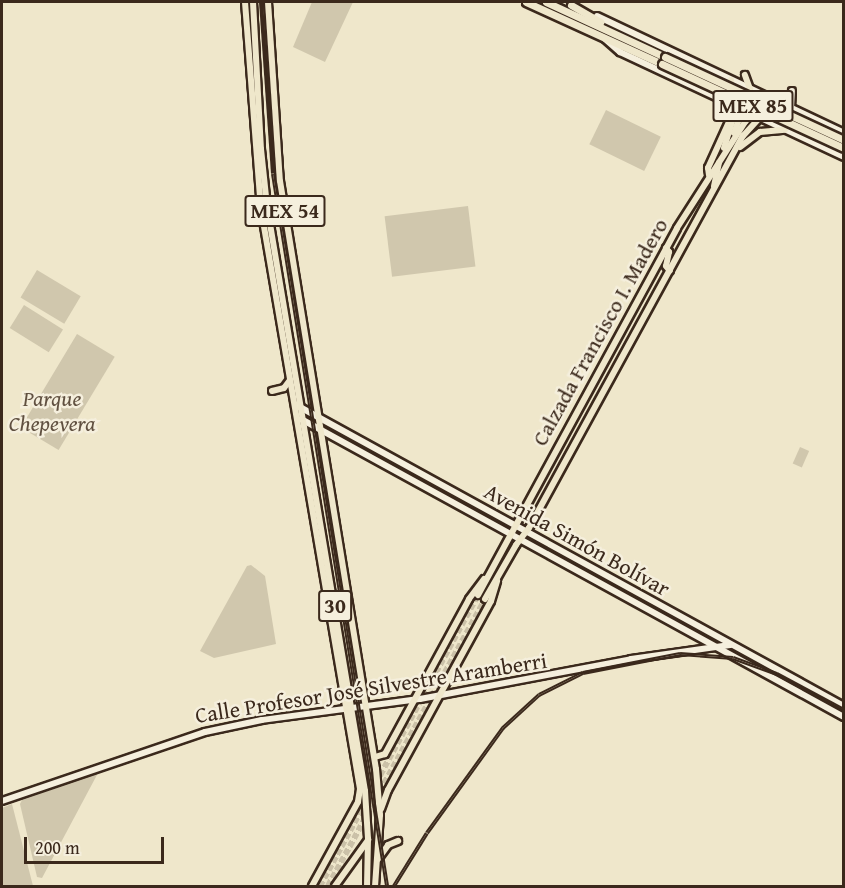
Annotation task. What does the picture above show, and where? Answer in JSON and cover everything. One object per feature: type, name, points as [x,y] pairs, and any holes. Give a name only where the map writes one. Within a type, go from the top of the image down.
[{"type":"highway","name":"MEX 85","points":[[526,2],[605,38],[843,136]]},
{"type":"highway","name":"MEX 85","points":[[546,2],[617,34],[664,61],[842,153]]},
{"type":"highway","points":[[567,3],[608,25],[617,34]]},
{"type":"main road","name":"MEX 54","points":[[245,2],[261,209],[290,376],[298,406]]},
{"type":"main road","name":"MEX 54","points":[[253,2],[261,149],[267,206],[298,406],[296,415]]},
{"type":"main road","name":"MEX 54","points":[[268,2],[280,182],[308,360],[320,419]]},
{"type":"main road","points":[[567,3],[800,112],[843,136],[836,145],[842,153]]},
{"type":"main road","points":[[605,38],[620,52],[755,116],[842,153]]},
{"type":"main road","points":[[712,95],[722,90],[724,82],[720,75]]},
{"type":"main road","points":[[709,175],[708,168],[729,122],[733,105],[747,87],[746,75]]},
{"type":"main road","points":[[712,195],[720,161],[733,124],[730,80]]},
{"type":"main road","points":[[791,108],[792,91]]},
{"type":"main road","name":"Calzada Francisco I. Madero","points":[[485,599],[526,532],[755,116],[768,97]]},
{"type":"main road","name":"Calzada Francisco I. Madero","points":[[478,595],[666,248],[709,175],[731,142],[755,116],[775,101]]},
{"type":"main road","points":[[731,142],[733,105]]},
{"type":"main road","points":[[787,130],[786,117],[789,113],[800,112]]},
{"type":"main road","points":[[736,152],[759,132],[787,130]]},
{"type":"main road","points":[[666,248],[669,252],[666,266],[670,271]]},
{"type":"main road","points":[[273,391],[284,388],[290,376]]},
{"type":"main road","name":"Avenida Simón Bolívar","points":[[298,406],[843,706]]},
{"type":"main road","name":"30","points":[[298,406],[303,420],[320,546]]},
{"type":"main road","name":"Avenida Simón Bolívar","points":[[296,415],[321,431],[521,538],[843,717]]},
{"type":"main road","name":"30","points":[[296,415],[365,791],[368,839],[367,886]]},
{"type":"main road","name":"30","points":[[320,419],[375,757],[380,815],[375,886]]},
{"type":"main road","points":[[375,757],[385,754],[472,594],[489,575]]},
{"type":"main road","points":[[380,815],[388,790],[491,601],[498,577]]},
{"type":"main road","name":"Calle Profesor José Silvestre Aramberri","points":[[2,801],[205,732],[262,720],[349,710],[631,659],[730,645]]},
{"type":"main road","points":[[312,886],[359,796],[349,710]]},
{"type":"main road","points":[[335,886],[368,839]]},
{"type":"main road","points":[[378,859],[388,845],[398,841]]},
{"type":"green space","points":[[312,2],[353,2],[325,62],[293,47]]},
{"type":"green space","points":[[606,110],[661,137],[644,171],[589,144]]},
{"type":"green space","points":[[468,206],[475,267],[392,277],[385,216]]},
{"type":"green space","points":[[37,270],[81,296],[64,324],[21,297]]},
{"type":"green space","points":[[24,305],[63,329],[49,352],[10,328]]},
{"type":"green space","name":"Parque Chepevera","points":[[77,334],[115,357],[59,450],[21,427]]},
{"type":"green space","points":[[800,447],[809,451],[802,468],[793,463]]},
{"type":"green space","points":[[251,565],[265,576],[276,644],[214,658],[200,651],[247,566]]},
{"type":"green space","points":[[98,773],[42,878],[37,877],[20,804],[22,800]]},
{"type":"green space","points":[[12,804],[33,886],[2,886],[2,808]]},
{"type":"tunnel","points":[[320,886],[478,595]]},
{"type":"tunnel","points":[[328,886],[485,599]]},
{"type":"railway","points":[[261,2],[273,174],[387,886]]},
{"type":"railway","points":[[394,886],[427,833],[503,728],[539,695],[583,673],[680,654],[733,658],[777,674],[844,710]]}]
